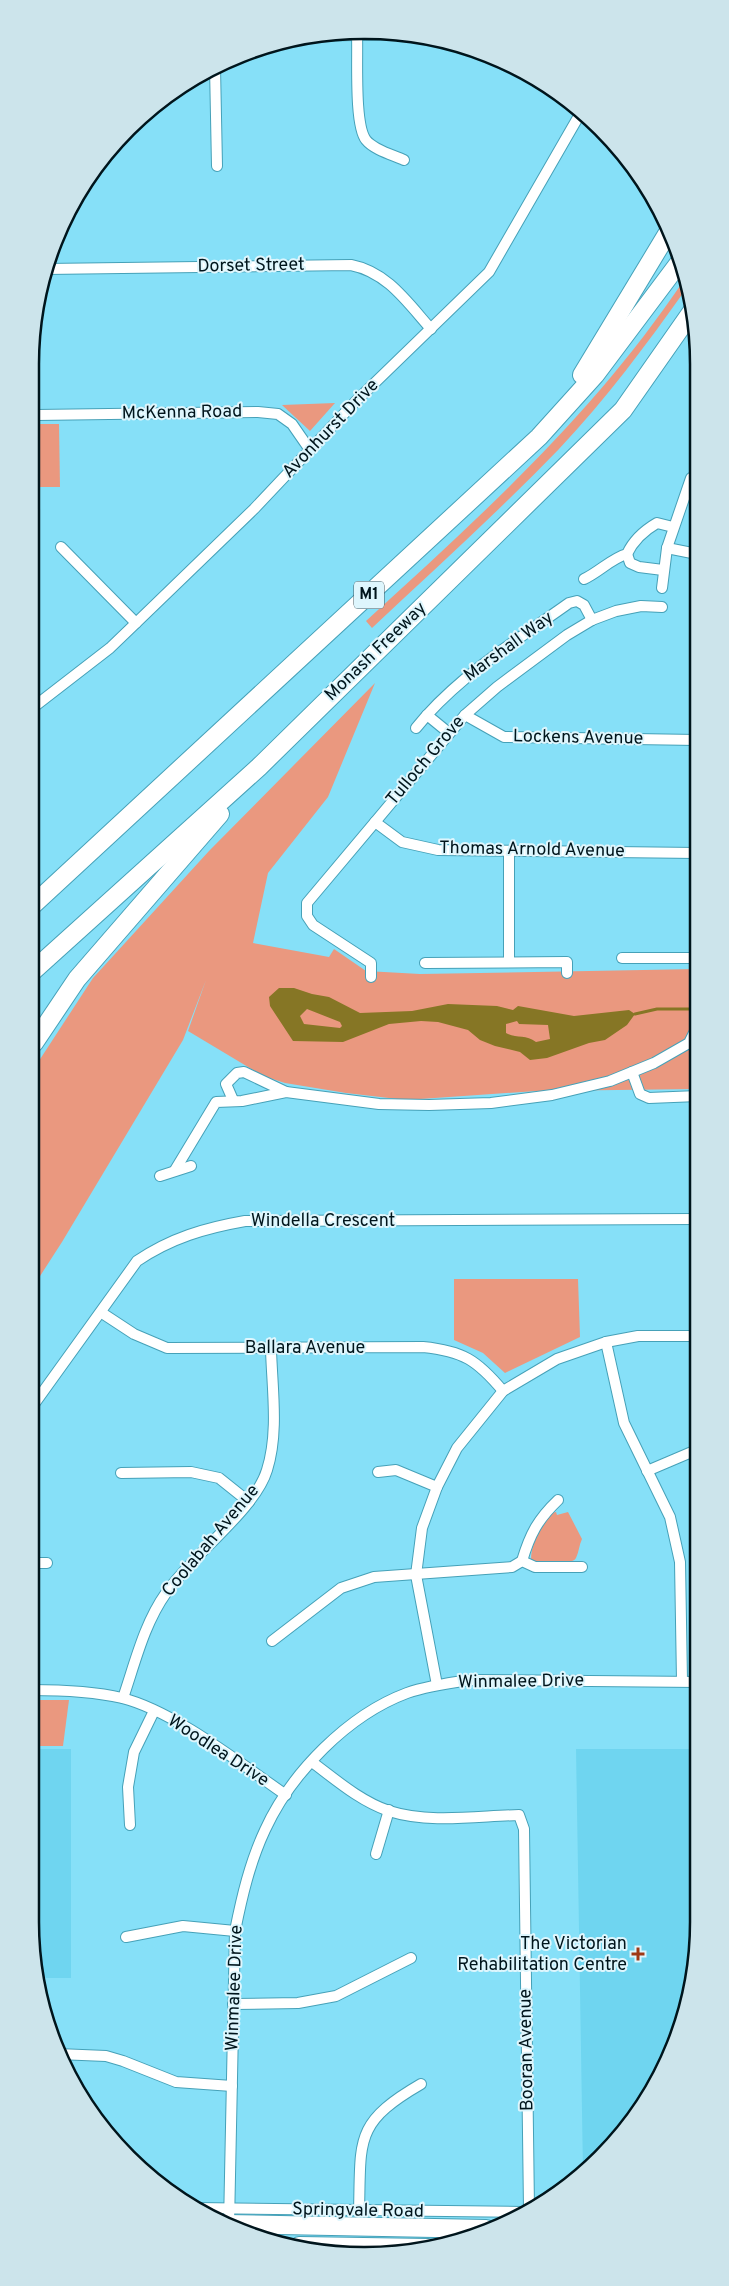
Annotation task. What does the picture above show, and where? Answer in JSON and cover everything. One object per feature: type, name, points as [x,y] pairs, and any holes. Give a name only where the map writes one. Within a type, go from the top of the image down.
[{"type":"highway","points":[[540,437],[603,342],[664,239]]},
{"type":"highway","name":"M1","points":[[39,899],[540,437],[595,375],[675,267]]},
{"type":"highway","name":"Monash Freeway","points":[[39,966],[259,768],[623,410],[687,319]]},
{"type":"highway","points":[[623,410],[653,382],[689,337]]},
{"type":"highway","points":[[39,1035],[77,978],[172,872],[259,768]]},
{"type":"highway","name":"Springvale Road","points":[[238,2221],[473,2229]]},
{"type":"highway","name":"Springvale Road","points":[[341,2247],[364,2247]]},
{"type":"street","points":[[357,39],[359,125],[366,140],[404,160]]},
{"type":"street","points":[[215,75],[217,166]]},
{"type":"street","name":"Avonhurst Drive","points":[[39,703],[110,648],[254,509],[310,450],[489,272],[577,119]]},
{"type":"street","name":"Dorset Street","points":[[53,269],[351,265],[368,268],[382,276],[431,328]]},
{"type":"street","name":"McKenna Road","points":[[39,415],[258,412],[278,414],[292,424],[310,450]]},
{"type":"street","points":[[662,588],[667,548],[690,481]]},
{"type":"street","points":[[663,570],[639,567],[630,563],[628,554],[632,544],[657,523],[673,527]]},
{"type":"street","points":[[61,547],[136,623]]},
{"type":"street","points":[[667,548],[690,553]]},
{"type":"street","points":[[584,580],[600,572],[620,556],[628,554]]},
{"type":"street","name":"Marshall Way","points":[[416,728],[448,692],[488,660],[569,603],[577,601],[584,605],[592,620]]},
{"type":"street","name":"Tulloch Grove","points":[[371,977],[371,963],[313,925],[307,916],[307,903],[464,714],[567,634],[592,620],[641,606],[662,607]]},
{"type":"street","name":"Lockens Avenue","points":[[464,714],[504,737],[690,740]]},
{"type":"street","points":[[427,715],[449,733]]},
{"type":"street","name":"Thomas Arnold Avenue","points":[[375,822],[402,842],[421,847],[509,851],[690,853]]},
{"type":"street","points":[[509,851],[509,961]]},
{"type":"street","points":[[622,958],[690,958]]},
{"type":"street","points":[[425,962],[568,962],[567,972]]},
{"type":"street","points":[[175,1170],[226,1084],[237,1072],[244,1072],[286,1092],[379,1104],[429,1106],[491,1103],[552,1095],[610,1081],[690,1048]]},
{"type":"street","points":[[632,1072],[640,1094],[649,1098],[690,1096]]},
{"type":"street","points":[[226,1084],[233,1100]]},
{"type":"street","points":[[216,1102],[242,1101],[286,1092]]},
{"type":"street","points":[[160,1176],[191,1166]]},
{"type":"street","name":"Windella Crescent","points":[[39,1398],[137,1261],[160,1246],[207,1228],[245,1221],[690,1219]]},
{"type":"street","name":"Ballara Avenue","points":[[102,1312],[134,1334],[167,1348],[423,1347],[449,1350],[482,1367],[503,1391]]},
{"type":"street","points":[[437,1685],[416,1575],[422,1528],[437,1487],[457,1448],[503,1391],[557,1358],[606,1342],[638,1336],[690,1336]]},
{"type":"street","points":[[606,1342],[624,1423],[670,1517],[680,1562],[682,1681]]},
{"type":"street","name":"Coolabah Avenue","points":[[123,1698],[148,1625],[165,1594],[182,1572],[249,1502],[267,1472],[273,1444],[271,1349]]},
{"type":"street","points":[[647,1471],[690,1453]]},
{"type":"street","points":[[378,1472],[396,1470],[437,1487]]},
{"type":"street","points":[[121,1473],[191,1472],[219,1478],[249,1502]]},
{"type":"street","points":[[272,1641],[341,1588],[374,1577],[512,1566],[522,1560],[528,1539],[541,1516],[558,1500]]},
{"type":"street","points":[[522,1560],[535,1568],[582,1567]]},
{"type":"street","points":[[39,1563],[47,1563]]},
{"type":"street","name":"Winmalee Drive","points":[[228,2217],[235,1931],[244,1886],[265,1829],[286,1795],[312,1762],[343,1730],[363,1715],[408,1693],[437,1685],[470,1680],[690,1681]]},
{"type":"street","name":"Woodlea Drive","points":[[39,1690],[71,1690],[123,1698],[154,1711],[184,1726],[286,1795]]},
{"type":"street","points":[[130,1824],[128,1787],[134,1752],[154,1711]]},
{"type":"street","name":"Booran Avenue","points":[[312,1762],[349,1791],[388,1810],[440,1818],[519,1815],[524,1829],[529,2203]]},
{"type":"street","points":[[376,1854],[388,1810]]},
{"type":"street","points":[[126,1937],[183,1926],[235,1931]]},
{"type":"street","points":[[233,2004],[298,2003],[336,1996],[411,1958]]},
{"type":"street","points":[[67,2054],[106,2056],[123,2060],[176,2082],[232,2086]]},
{"type":"street","points":[[359,2211],[360,2163],[363,2141],[374,2118],[392,2101],[421,2084]]},
{"type":"street","name":"Springvale Road","points":[[236,2220],[359,2211],[513,2212]]},
{"type":"shaded area","points":[[680,285],[682,294],[626,371],[559,449],[467,540],[372,628],[366,621],[453,541],[536,460],[613,375]]},
{"type":"shaded area","points":[[335,403],[310,431],[282,405]]},
{"type":"shaded area","points":[[39,424],[59,424],[60,487],[39,487]]},
{"type":"shaded area","points":[[375,683],[328,797],[268,873],[253,943],[329,957],[334,949],[366,971],[420,974],[690,969],[690,1089],[537,1091],[406,1100],[285,1083],[263,1076],[188,1031],[206,980],[183,1040],[39,1278],[39,1061],[93,978],[209,851]]},
{"type":"shaded area","points":[[279,988],[294,988],[329,997],[360,1013],[412,1011],[448,1004],[497,1006],[513,1010],[518,1006],[574,1016],[629,1010],[635,1014],[627,1025],[605,1040],[589,1043],[547,1058],[530,1060],[520,1052],[480,1040],[468,1030],[438,1022],[421,1021],[389,1024],[343,1042],[293,1041],[270,1006],[269,997]],"holes":[[[307,1009],[340,1022],[342,1026],[340,1028],[304,1024],[300,1016]],[[517,1021],[519,1024],[548,1025],[550,1039],[536,1042],[528,1038],[506,1033],[506,1024]]]},
{"type":"shaded area","points":[[454,1279],[578,1279],[580,1337],[505,1373],[483,1353],[454,1340]]},
{"type":"shaded area","points":[[556,1512],[557,1515],[568,1512],[582,1539],[576,1558],[573,1561],[562,1563],[531,1560],[531,1553],[537,1535],[551,1513]]},
{"type":"shaded area","points":[[39,1700],[69,1700],[63,1746],[39,1746]]},
{"type":"shaded area","points":[[39,1749],[71,1749],[71,1978],[44,1978],[39,1943]]},
{"type":"shaded area","name":"The Victorian Rehabilitation Centre","points":[[576,1749],[690,1749],[690,1943],[679,2006],[657,2066],[647,2084],[623,2120],[595,2152],[583,2163]]},
{"type":"waterway","points":[[635,1014],[657,1009],[690,1009]]},
{"type":"place","name":"The Victorian Rehabilitation Centre","points":[[638,1954]]}]
